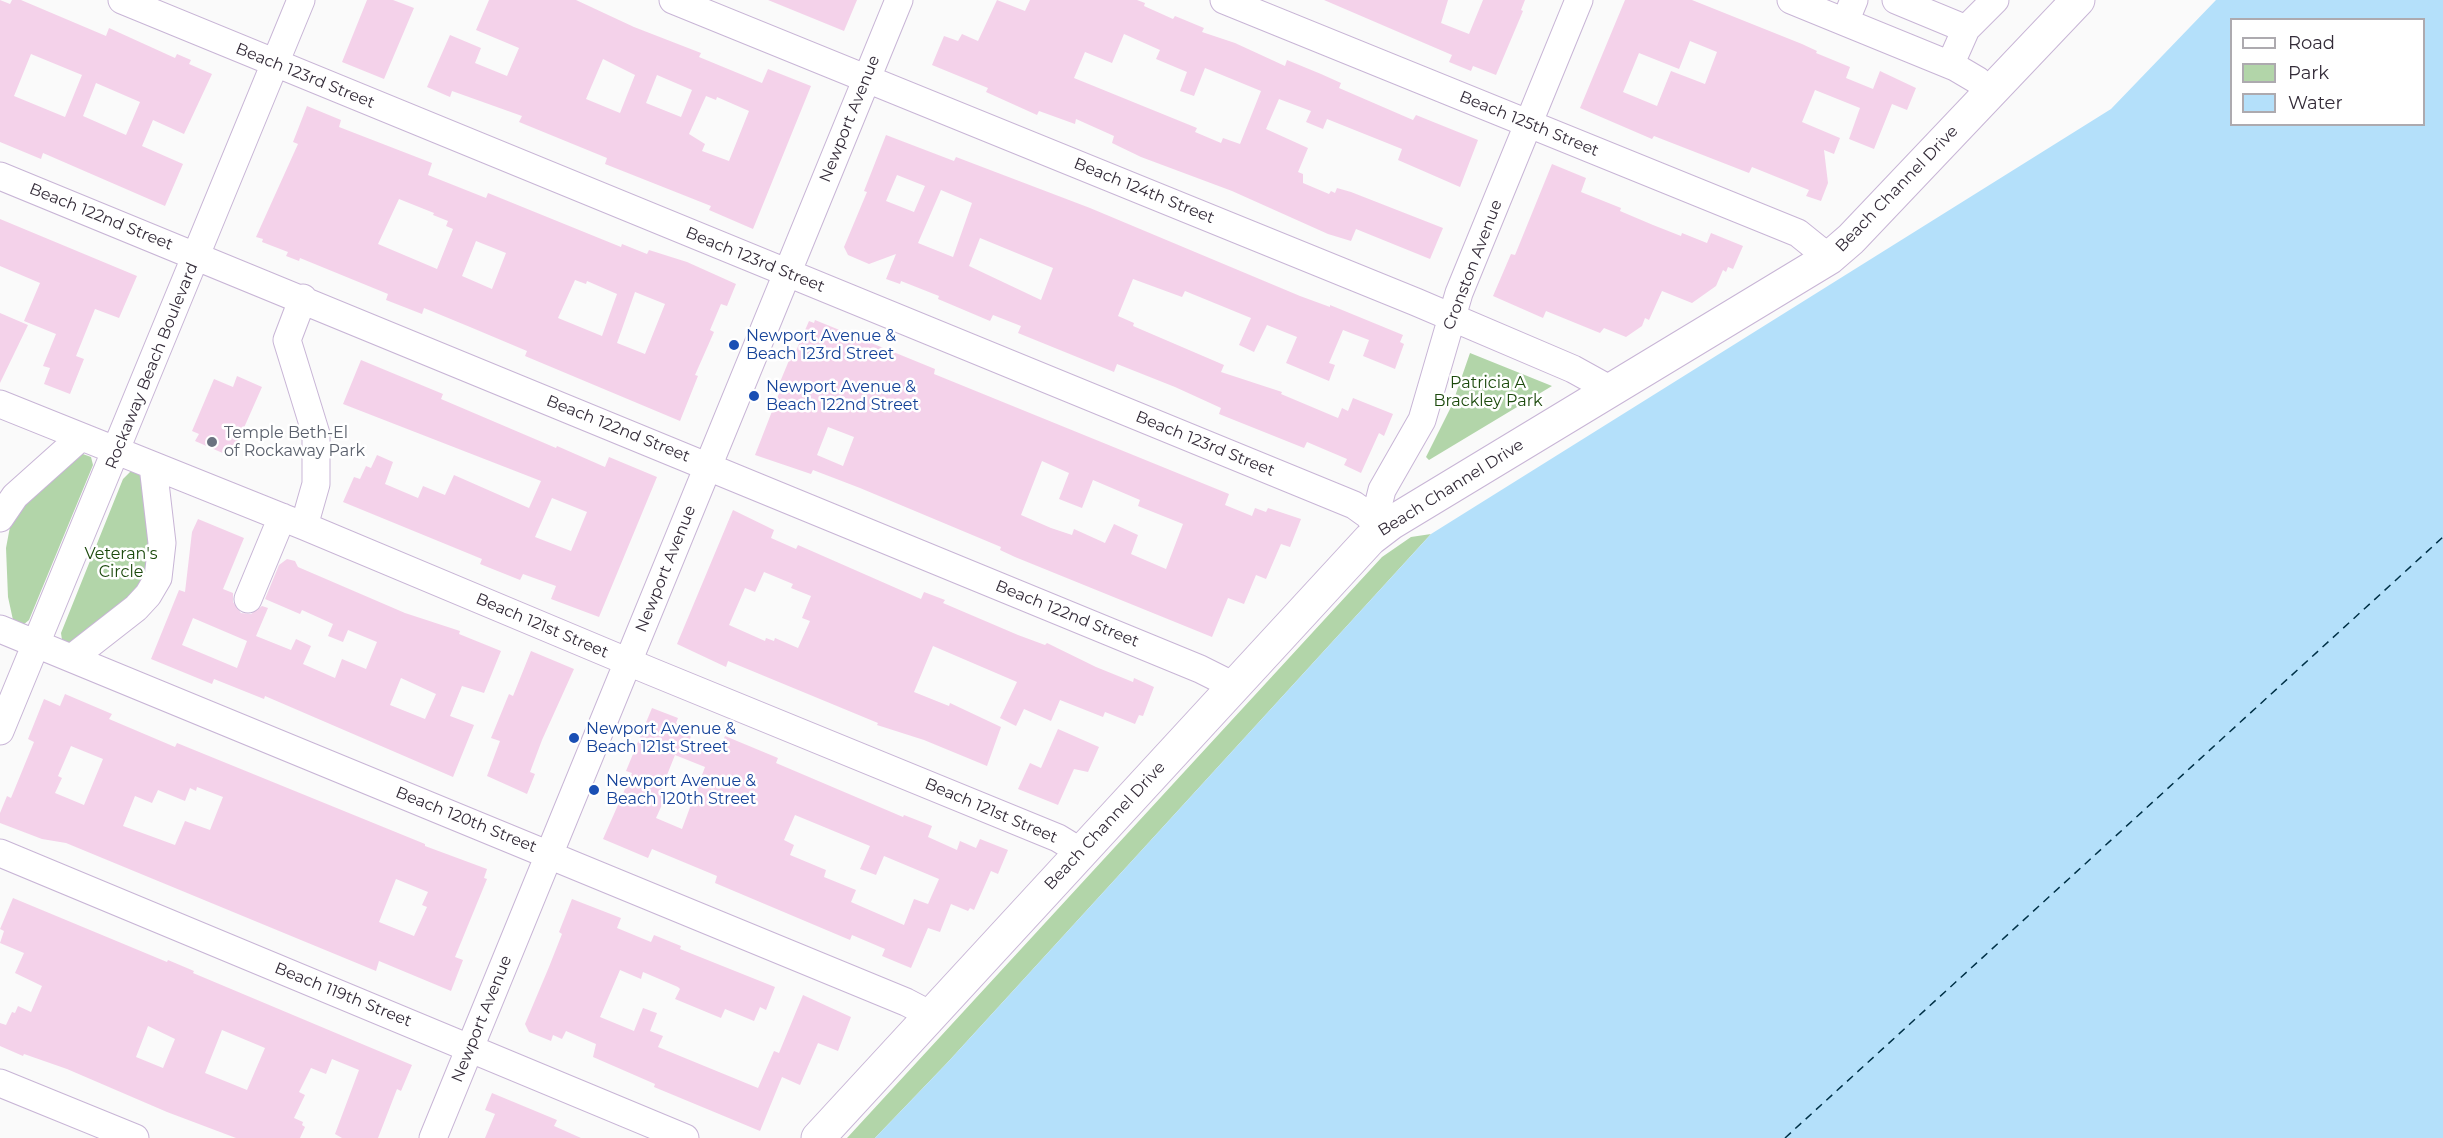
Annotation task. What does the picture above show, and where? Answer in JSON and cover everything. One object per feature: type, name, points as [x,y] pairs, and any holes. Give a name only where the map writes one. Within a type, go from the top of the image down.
[{"type":"main road","name":"Beach Channel Drive","points":[[818,1138],[1380,530],[1829,258],[1851,239],[2078,0]]},
{"type":"street","name":"Beach 123rd Street","points":[[122,0],[1354,505],[1368,515],[1380,530]]},
{"type":"street","name":"Rockaway Beach Boulevard","points":[[1,728],[301,0]]},
{"type":"street","name":"Beach 124th Street","points":[[673,0],[1451,317],[1573,369],[1611,390]]},
{"type":"street","name":"Newport Avenue","points":[[434,1138],[899,0]]},
{"type":"street","name":"Beach 125th Street","points":[[1224,0],[1798,233],[1829,258]]},
{"type":"street","name":"Cronston Avenue","points":[[1380,530],[1379,498],[1422,420],[1451,317],[1579,0]]},
{"type":"street","points":[[1791,0],[1850,11],[1969,74],[1990,92]]},
{"type":"street","points":[[1896,0],[1966,29]]},
{"type":"street","points":[[1950,65],[1966,29],[1995,0]]},
{"type":"street","name":"Beach 122nd Street","points":[[0,176],[303,298],[1190,664],[1234,686]]},
{"type":"street","points":[[248,599],[316,484],[316,434],[287,340],[303,298]]},
{"type":"street","name":"Beach 121st Street","points":[[0,404],[293,521],[628,662],[1058,838],[1081,852]]},
{"type":"street","points":[[0,518],[15,496],[81,437]]},
{"type":"street","points":[[72,658],[135,608],[148,595],[158,578],[162,562],[162,543],[153,466]]},
{"type":"street","name":"Beach 120th Street","points":[[0,629],[906,1002],[931,1015]]},
{"type":"street","name":"Beach 119th Street","points":[[0,854],[685,1138]]},
{"type":"street","points":[[0,1083],[135,1138]]},
{"type":"green space","name":"Patricia A Brackley Park","points":[[1470,353],[1552,386],[1429,460],[1426,457],[1452,405]]},
{"type":"green space","name":"Veteran's Circle","points":[[80,453],[91,457],[93,465],[29,620],[23,625],[13,620],[8,597],[6,548],[12,516]]},
{"type":"green space","name":"Veteran's Circle","points":[[130,472],[141,476],[152,557],[138,591],[69,645],[62,640],[61,633],[123,479]]},
{"type":"green space","points":[[1431,534],[948,1062],[875,1138],[847,1138],[1382,557],[1411,537]]},
{"type":"water","points":[[2216,0],[2443,0],[2443,1138],[875,1138],[948,1062],[1431,534],[2111,109]]},
{"type":"building","points":[[0,0],[10,4],[12,0],[21,0],[106,36],[109,28],[175,58],[177,54],[191,60],[189,64],[212,74],[184,134],[153,120],[142,146],[183,164],[165,206],[43,153],[41,159],[0,142]],"holes":[[[31,54],[82,75],[65,117],[14,96]],[[96,83],[140,102],[126,135],[83,116]]]},
{"type":"building","points":[[367,0],[393,0],[414,8],[384,79],[342,62]]},
{"type":"building","points":[[489,0],[576,0],[634,27],[701,53],[699,57],[762,83],[768,69],[811,86],[753,229],[709,210],[711,206],[605,164],[607,158],[519,122],[522,116],[452,91],[450,97],[427,87],[450,35],[481,48],[475,63],[507,76],[519,48],[476,30]],"holes":[[[603,59],[635,75],[620,113],[586,99]],[[657,75],[692,90],[681,117],[646,103]],[[706,96],[716,100],[717,97],[749,111],[729,161],[702,151],[705,144],[689,134]]]},
{"type":"building","points":[[768,0],[857,0],[844,31]]},
{"type":"building","points":[[997,0],[1025,11],[1030,0],[1137,0],[1145,3],[1144,6],[1173,19],[1175,16],[1204,28],[1202,32],[1235,43],[1285,66],[1287,60],[1321,74],[1341,83],[1339,88],[1413,120],[1416,115],[1478,140],[1460,187],[1398,160],[1402,149],[1327,119],[1323,129],[1306,122],[1311,111],[1279,99],[1266,129],[1308,148],[1298,172],[1303,174],[1303,183],[1329,194],[1331,191],[1335,193],[1337,188],[1351,192],[1443,228],[1430,259],[1356,229],[1351,241],[1328,234],[1232,191],[1141,157],[1112,143],[1114,136],[1076,119],[1075,124],[1039,111],[1037,115],[986,92],[988,88],[932,65],[944,36],[958,41],[962,34],[978,41]],"holes":[[[1124,34],[1160,50],[1156,59],[1187,72],[1180,91],[1194,96],[1205,68],[1261,91],[1240,144],[1223,138],[1221,143],[1195,132],[1197,128],[1074,78],[1085,52],[1112,63]]]},
{"type":"building","points":[[1324,0],[1448,0],[1441,23],[1469,34],[1483,0],[1525,0],[1521,10],[1523,11],[1496,75],[1473,66],[1471,71],[1449,62],[1452,55]]},
{"type":"building","points":[[1625,0],[1692,0],[1802,44],[1817,51],[1816,53],[1850,67],[1846,78],[1873,89],[1880,71],[1916,88],[1907,110],[1892,104],[1874,149],[1849,139],[1860,108],[1815,90],[1802,122],[1840,138],[1834,154],[1824,150],[1828,183],[1821,201],[1806,196],[1809,190],[1752,167],[1749,173],[1654,136],[1652,139],[1580,108]],"holes":[[[1690,41],[1717,52],[1705,84],[1671,71],[1657,106],[1623,92],[1639,53],[1679,69]]]},
{"type":"building","points":[[307,106],[341,120],[339,127],[432,163],[428,175],[486,198],[488,193],[621,247],[622,244],[647,254],[649,250],[687,262],[736,284],[727,306],[721,304],[710,330],[714,332],[695,375],[698,376],[680,421],[525,356],[527,351],[424,308],[422,314],[386,300],[388,294],[300,258],[299,261],[286,256],[288,252],[262,242],[263,239],[256,237],[298,144],[293,142]],"holes":[[[399,199],[434,213],[433,215],[448,221],[446,226],[453,229],[437,269],[378,244]],[[476,241],[506,253],[492,289],[462,276]],[[575,280],[586,284],[587,281],[617,294],[602,336],[558,318]],[[635,292],[665,304],[645,354],[617,343]]]},
{"type":"building","points":[[886,135],[954,161],[956,157],[1090,208],[1300,296],[1330,307],[1330,305],[1403,335],[1400,342],[1404,344],[1395,369],[1363,356],[1369,340],[1343,330],[1329,363],[1335,365],[1329,381],[1286,363],[1297,337],[1267,325],[1254,352],[1239,345],[1251,318],[1185,291],[1182,297],[1133,279],[1118,316],[1134,323],[1133,326],[1224,365],[1221,372],[1282,392],[1281,394],[1338,418],[1342,408],[1348,411],[1353,398],[1393,414],[1384,436],[1379,433],[1361,473],[1344,465],[1347,459],[1307,442],[1304,448],[1219,414],[1221,408],[1175,387],[1117,364],[1114,372],[1018,333],[1021,326],[993,315],[990,321],[938,299],[939,296],[901,281],[900,284],[886,279],[896,254],[869,264],[848,255],[844,247],[867,192],[864,191]],"holes":[[[897,175],[925,186],[914,212],[886,201]],[[941,190],[972,203],[953,257],[918,243]],[[980,238],[1053,268],[1041,300],[969,266]]]},
{"type":"building","points":[[1552,164],[1586,178],[1581,192],[1621,208],[1620,211],[1681,236],[1682,233],[1707,243],[1711,233],[1743,246],[1733,269],[1728,267],[1726,272],[1723,270],[1716,286],[1692,303],[1662,291],[1649,320],[1645,318],[1642,326],[1626,337],[1604,328],[1600,333],[1546,311],[1543,318],[1493,296],[1511,254],[1515,255]]},
{"type":"building","points":[[0,219],[137,276],[119,318],[95,309],[76,356],[84,359],[70,394],[44,384],[50,368],[43,366],[56,334],[24,321],[40,283],[0,266]]},
{"type":"building","points":[[0,313],[28,325],[0,383]]},
{"type":"building","points":[[815,320],[935,369],[934,374],[1229,494],[1225,505],[1252,516],[1255,508],[1266,512],[1268,508],[1301,519],[1290,547],[1281,544],[1266,579],[1256,575],[1244,604],[1228,598],[1212,637],[1015,557],[1000,550],[1001,547],[860,488],[813,470],[811,474],[755,455],[783,383],[780,382],[790,358],[792,360],[809,321],[814,323]],"holes":[[[828,427],[854,437],[843,466],[817,455]],[[1042,461],[1069,473],[1059,499],[1082,508],[1093,480],[1140,500],[1138,506],[1183,524],[1166,569],[1131,554],[1138,535],[1114,524],[1105,543],[1074,529],[1072,535],[1021,515]]]},
{"type":"building","points":[[361,360],[443,394],[441,399],[556,448],[557,446],[605,467],[609,457],[657,477],[599,617],[551,599],[556,586],[523,574],[520,580],[480,564],[482,559],[343,502],[354,477],[360,479],[366,466],[371,468],[377,455],[393,462],[385,484],[418,498],[423,486],[445,495],[454,475],[529,508],[541,481],[343,404]],"holes":[[[552,498],[587,512],[571,551],[535,537]]]},
{"type":"building","points":[[237,376],[262,387],[235,448],[228,445],[225,454],[195,441],[199,434],[192,431],[214,379],[233,387]]},
{"type":"building","points":[[733,510],[774,530],[771,538],[796,549],[798,545],[921,599],[924,592],[945,600],[943,603],[1018,635],[1045,645],[1047,643],[1096,667],[1133,682],[1134,678],[1154,687],[1143,716],[1139,715],[1135,724],[1105,712],[1103,717],[1060,700],[1051,721],[1024,709],[1016,726],[1000,718],[1017,682],[933,646],[914,692],[949,706],[950,703],[1001,727],[987,766],[924,740],[877,725],[878,723],[728,661],[726,667],[677,644]],"holes":[[[764,572],[793,584],[791,588],[811,596],[802,618],[810,621],[798,648],[775,638],[774,641],[766,638],[765,641],[729,625],[745,588],[755,592]]]},
{"type":"building","points":[[198,519],[244,538],[223,589],[233,593],[233,602],[241,613],[251,614],[262,606],[268,608],[256,636],[291,650],[296,639],[311,646],[303,664],[335,678],[342,659],[366,669],[377,642],[348,630],[343,642],[328,636],[333,624],[302,610],[300,614],[265,599],[279,565],[287,559],[295,561],[298,567],[405,613],[460,631],[459,634],[501,651],[484,693],[462,686],[450,716],[474,725],[453,777],[265,696],[264,699],[214,679],[212,684],[151,659],[179,590],[185,592],[192,532]],"holes":[[[193,618],[247,641],[237,668],[182,645]],[[401,678],[436,694],[425,719],[390,705]]]},
{"type":"building","points":[[531,651],[574,669],[542,740],[530,772],[535,774],[527,794],[487,776],[500,741],[491,738],[509,694],[513,696]]},
{"type":"building","points":[[65,694],[112,714],[109,719],[175,747],[177,743],[425,844],[425,846],[487,869],[484,878],[487,879],[455,957],[463,960],[451,991],[379,961],[376,971],[66,843],[42,839],[0,823],[0,813],[7,796],[11,798],[34,742],[28,739],[44,699],[60,706]],"holes":[[[71,746],[103,759],[84,805],[55,793],[62,778],[58,776]],[[197,787],[223,797],[210,830],[185,821],[175,845],[123,826],[135,796],[152,803],[158,790],[185,801],[190,788],[196,791]],[[396,879],[428,892],[422,905],[427,907],[414,936],[379,922]]]},
{"type":"building","points":[[652,708],[678,718],[676,723],[692,733],[689,742],[717,754],[725,736],[778,758],[776,763],[903,817],[904,815],[932,826],[928,837],[957,850],[960,841],[976,848],[980,839],[1008,850],[998,874],[991,871],[974,910],[970,908],[968,911],[951,904],[940,932],[928,928],[911,968],[882,956],[885,949],[852,935],[850,940],[715,883],[717,876],[652,849],[648,858],[603,839],[632,773],[626,771]],"holes":[[[675,755],[705,767],[682,829],[656,818],[665,798],[659,795]],[[795,815],[870,846],[860,869],[876,875],[884,856],[939,879],[928,904],[914,899],[904,925],[851,902],[856,890],[824,877],[826,870],[790,855],[794,845],[784,840]]]},
{"type":"building","points":[[1058,729],[1099,747],[1088,772],[1074,769],[1058,805],[1018,789],[1030,763],[1041,768]]},
{"type":"building","points":[[13,898],[167,962],[168,960],[194,971],[193,973],[412,1065],[401,1091],[397,1089],[378,1138],[342,1138],[335,1134],[359,1070],[332,1059],[326,1074],[311,1068],[299,1092],[305,1095],[294,1118],[303,1122],[302,1125],[305,1127],[300,1138],[236,1138],[167,1112],[67,1069],[24,1054],[23,1056],[0,1046],[0,1023],[6,1025],[12,1012],[15,1013],[18,1006],[31,1012],[42,986],[15,973],[24,953],[0,943],[4,931],[0,929]],"holes":[[[148,1026],[175,1039],[163,1068],[136,1057]],[[222,1030],[265,1048],[247,1090],[205,1073]]]},
{"type":"building","points":[[572,899],[621,918],[617,928],[651,942],[654,935],[681,946],[680,949],[775,987],[766,1010],[760,1007],[754,1021],[725,1009],[721,1018],[675,999],[680,989],[678,987],[643,972],[641,979],[620,970],[600,1017],[634,1031],[643,1008],[657,1013],[650,1031],[663,1036],[658,1047],[758,1088],[774,1051],[779,1053],[803,995],[851,1017],[838,1051],[818,1043],[800,1085],[782,1077],[760,1131],[654,1087],[655,1084],[593,1057],[596,1044],[566,1031],[562,1039],[553,1035],[551,1041],[529,1032],[525,1024],[562,934],[559,932]]},
{"type":"building","points":[[492,1093],[557,1120],[554,1126],[581,1138],[485,1138],[495,1114],[485,1110]]},
{"type":"ferry route","points":[[1785,1138],[2443,537]]},
{"type":"place","name":"Newport Avenue & Beach 123rd Street","points":[[734,345]]},
{"type":"place","name":"Newport Avenue & Beach 122nd Street","points":[[754,396]]},
{"type":"place","name":"Temple Beth-El of Rockaway Park","points":[[212,442]]},
{"type":"place","name":"Newport Avenue & Beach 121st Street","points":[[574,738]]},
{"type":"place","name":"Newport Avenue & Beach 120th Street","points":[[594,790]]}]
